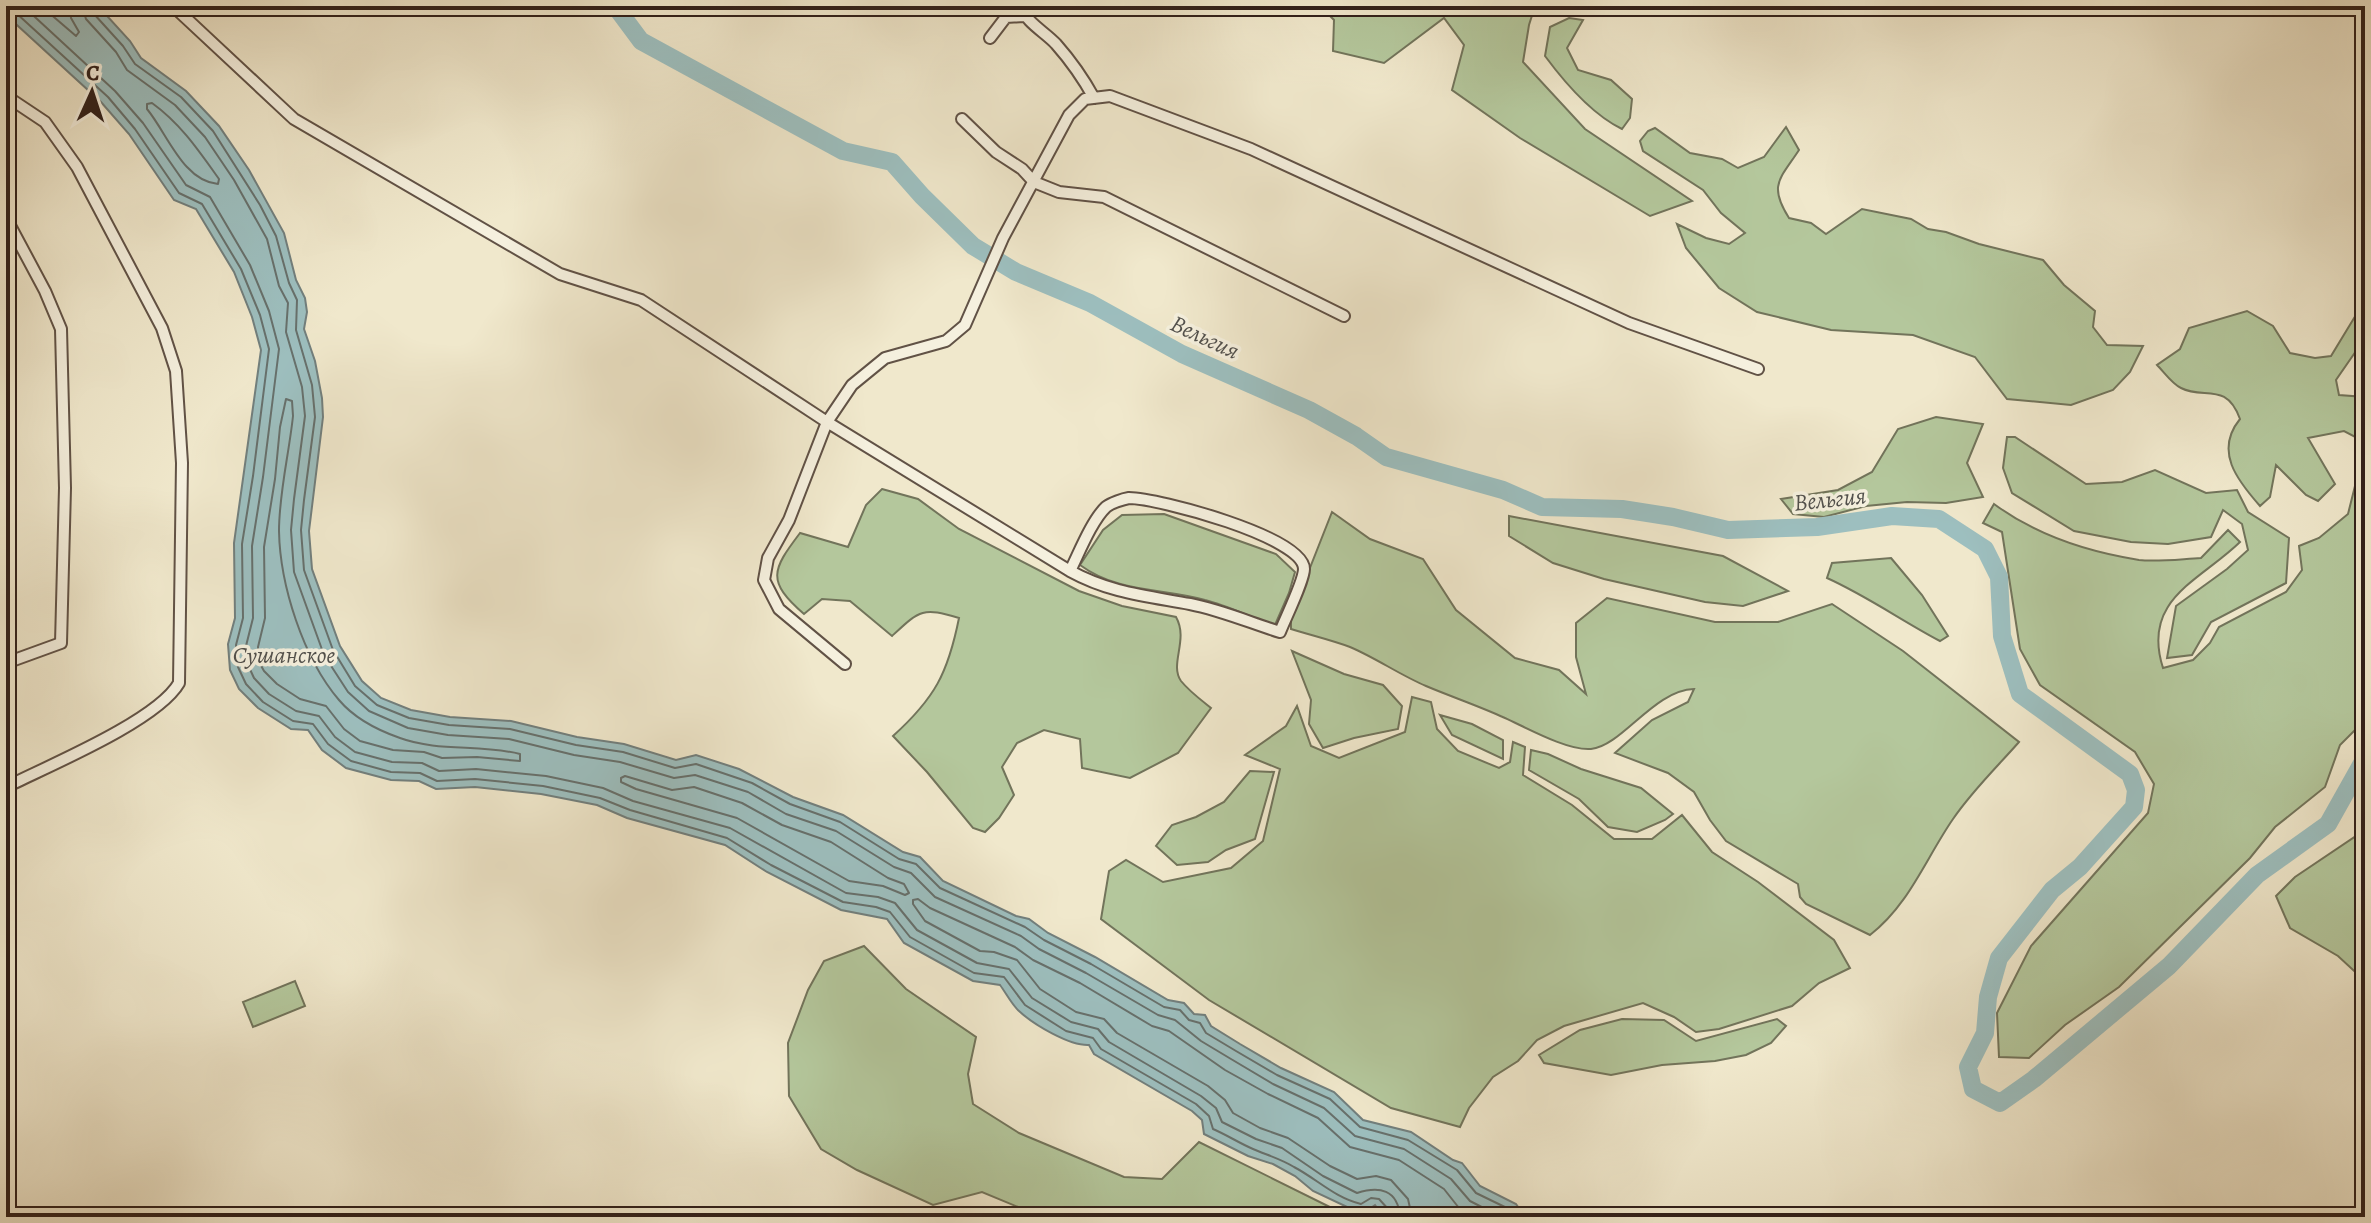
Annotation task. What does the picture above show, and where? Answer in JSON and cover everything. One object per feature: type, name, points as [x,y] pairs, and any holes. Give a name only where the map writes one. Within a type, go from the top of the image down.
[{"type":"street","points":[[173,6],[294,119],[560,274],[641,300],[827,422],[1070,571],[1090,582],[1139,597],[1193,604],[1280,632],[1304,569],[1300,556],[1279,542],[1220,519],[1126,498],[1107,506],[1070,571]]},
{"type":"street","points":[[990,38],[1006,17],[1022,11],[1080,72],[1094,98]]},
{"type":"street","points":[[6,96],[45,122],[77,167],[162,328],[176,371],[182,463],[179,683],[173,694],[87,750],[6,787]]},
{"type":"street","points":[[845,664],[779,609],[764,580],[768,558],[789,520],[827,422],[852,385],[885,358],[946,341],[965,325],[1003,238],[1069,115],[1085,99],[1110,96],[1251,149],[1629,323],[1758,369]]},
{"type":"street","points":[[962,119],[996,152],[1022,169],[1034,182],[1059,192],[1104,197],[1344,316]]},
{"type":"street","points":[[6,218],[45,291],[60,327],[65,488],[61,643],[6,663]]},
{"type":"green space","points":[[1320,6],[1535,6],[1523,62],[1585,129],[1692,201],[1650,216],[1520,138],[1452,90],[1464,45],[1444,18],[1384,63],[1333,51],[1334,20]]},
{"type":"green space","points":[[1569,18],[1583,20],[1567,48],[1578,70],[1611,80],[1632,99],[1630,118],[1622,129],[1589,106],[1545,56],[1550,27]]},
{"type":"green space","points":[[1786,127],[1799,150],[1779,182],[1779,198],[1789,218],[1811,223],[1826,234],[1862,209],[1911,219],[1928,229],[2043,260],[2064,285],[2095,311],[2093,327],[2107,345],[2143,346],[2130,372],[2113,390],[2071,405],[2007,399],[1975,357],[1913,335],[1831,330],[1757,312],[1719,288],[1686,248],[1677,224],[1706,238],[1729,244],[1745,233],[1721,213],[1703,190],[1643,151],[1640,141],[1655,128],[1690,153],[1722,159],[1738,168],[1764,157]]},
{"type":"green space","points":[[2365,300],[2365,338],[2336,380],[2339,395],[2365,397],[2365,442],[2344,431],[2308,438],[2335,484],[2318,501],[2306,495],[2276,465],[2270,497],[2260,506],[2237,475],[2229,454],[2232,431],[2240,419],[2234,407],[2221,396],[2181,388],[2157,365],[2180,349],[2189,328],[2247,311],[2273,326],[2290,353],[2315,358],[2331,356]]},
{"type":"green space","points":[[1936,417],[1983,424],[1967,463],[1983,497],[1946,503],[1907,502],[1866,506],[1824,517],[1793,514],[1781,499],[1838,490],[1872,472],[1898,429]]},
{"type":"green space","points":[[2007,437],[2015,437],[2086,484],[2122,482],[2155,470],[2206,493],[2237,490],[2248,512],[2289,538],[2286,583],[2211,622],[2192,655],[2167,658],[2176,606],[2248,550],[2242,524],[2223,510],[2211,537],[2168,544],[2131,542],[2074,531],[2012,493],[2003,468]]},
{"type":"green space","points":[[2365,471],[2365,720],[2340,745],[2325,787],[2275,827],[2250,858],[2119,987],[2065,1025],[2029,1058],[1999,1057],[1997,1013],[2031,946],[2148,813],[2154,784],[2135,752],[2040,685],[2020,649],[2002,532],[1983,523],[1994,504],[2027,525],[2063,541],[2139,560],[2201,558],[2228,530],[2240,542],[2192,581],[2167,608],[2160,625],[2158,644],[2163,668],[2193,660],[2210,643],[2219,627],[2286,592],[2302,570],[2299,546],[2319,538],[2348,514],[2358,474]]},
{"type":"green space","points":[[882,489],[918,499],[959,529],[1079,591],[1122,606],[1176,617],[1181,634],[1178,674],[1181,681],[1211,708],[1178,753],[1130,778],[1082,768],[1080,739],[1044,730],[1017,743],[1002,767],[1014,795],[999,818],[985,832],[973,828],[893,736],[938,683],[950,654],[959,618],[922,613],[892,636],[850,601],[822,599],[804,614],[783,593],[779,584],[779,566],[800,533],[848,547],[866,505]]},
{"type":"green space","points":[[1332,512],[1370,539],[1423,559],[1456,610],[1515,658],[1559,670],[1586,694],[1576,657],[1576,623],[1607,598],[1715,622],[1778,622],[1832,604],[1903,651],[2019,742],[1960,809],[1896,910],[1870,935],[1806,904],[1800,897],[1798,884],[1726,841],[1694,792],[1668,773],[1615,753],[1652,720],[1688,702],[1694,689],[1665,698],[1603,746],[1582,749],[1548,738],[1426,686],[1350,647],[1291,629],[1291,616]]},
{"type":"green space","points":[[1164,514],[1276,554],[1295,572],[1275,625],[1205,600],[1110,581],[1080,565],[1103,530],[1122,515]]},
{"type":"green space","points":[[1509,516],[1723,556],[1788,591],[1743,606],[1705,602],[1604,579],[1553,563],[1509,536]]},
{"type":"green space","points":[[1891,558],[1922,595],[1948,636],[1940,641],[1827,578],[1832,563]]},
{"type":"green space","points":[[1292,651],[1344,674],[1383,685],[1402,706],[1398,729],[1323,748],[1309,724],[1311,700]]},
{"type":"green space","points":[[1412,697],[1431,702],[1437,729],[1458,751],[1499,768],[1510,762],[1513,742],[1525,747],[1523,775],[1572,805],[1614,839],[1652,839],[1682,815],[1712,852],[1758,882],[1834,940],[1850,968],[1819,983],[1792,1006],[1719,1029],[1696,1032],[1674,1017],[1643,1003],[1564,1026],[1537,1040],[1518,1061],[1493,1077],[1469,1108],[1460,1127],[1391,1108],[1209,1000],[1101,919],[1109,871],[1126,860],[1163,882],[1231,868],[1263,841],[1280,769],[1245,755],[1286,726],[1297,706],[1311,746],[1339,758],[1405,732]]},
{"type":"green space","points":[[1440,715],[1472,724],[1503,740],[1503,759],[1452,735]]},
{"type":"green space","points":[[1531,750],[1641,788],[1673,814],[1637,832],[1608,827],[1579,799],[1529,770]]},
{"type":"green space","points":[[1250,771],[1274,772],[1255,839],[1226,850],[1208,862],[1177,865],[1156,846],[1172,825],[1224,802]]},
{"type":"green space","points":[[2365,830],[2365,981],[2338,956],[2290,928],[2276,896],[2295,877]]},
{"type":"green space","points":[[864,946],[906,989],[976,1037],[968,1074],[973,1104],[1019,1133],[1124,1177],[1162,1179],[1199,1142],[1350,1217],[1042,1217],[982,1192],[933,1205],[857,1170],[821,1149],[789,1096],[788,1043],[808,990],[824,961]]},
{"type":"green space","points":[[295,981],[305,1006],[253,1027],[243,1002]]},
{"type":"green space","points":[[1622,1019],[1664,1020],[1696,1041],[1777,1019],[1786,1026],[1771,1043],[1746,1055],[1662,1065],[1611,1075],[1544,1063],[1539,1055],[1580,1030]]},
{"type":"water","name":"Сушанское","points":[[6,6],[98,6],[141,58],[186,91],[219,126],[249,170],[284,233],[296,280],[305,298],[307,312],[304,329],[315,361],[322,398],[323,417],[309,531],[312,569],[340,646],[362,681],[381,698],[411,710],[450,717],[511,721],[577,737],[624,744],[676,760],[696,755],[739,769],[793,797],[843,815],[903,852],[920,857],[943,881],[1016,916],[1029,919],[1048,933],[1168,1000],[1184,1003],[1194,1014],[1205,1015],[1211,1026],[1240,1044],[1281,1068],[1334,1092],[1363,1120],[1411,1132],[1462,1163],[1480,1186],[1516,1204],[1525,1217],[1384,1217],[1375,1205],[1362,1214],[1313,1191],[1273,1164],[1248,1156],[1204,1134],[1202,1120],[1192,1111],[1094,1054],[1089,1045],[1052,1034],[1016,1008],[1000,985],[973,981],[904,943],[887,919],[841,910],[767,872],[725,845],[627,818],[597,805],[541,794],[475,787],[436,789],[419,781],[391,780],[346,768],[322,750],[308,730],[291,729],[258,708],[239,689],[230,670],[228,644],[235,618],[234,543],[261,350],[252,317],[234,272],[196,209],[174,200],[129,134],[101,102],[6,15]]},
{"type":"waterway","name":"Вельгия","points":[[615,6],[641,41],[843,151],[892,162],[973,246],[1016,272],[1090,303],[1182,354],[1309,410],[1386,457],[1503,490],[1542,507],[1622,509],[1728,530],[1817,527],[1892,516],[1939,519],[1985,549],[1999,577],[2002,636],[2020,694],[2130,774],[2136,790],[2134,807],[2080,867],[2052,890],[1999,958],[1988,997],[1985,1033],[1968,1067],[1973,1089],[2000,1103],[2034,1079],[2169,966],[2257,875],[2328,824],[2365,758]]}]
